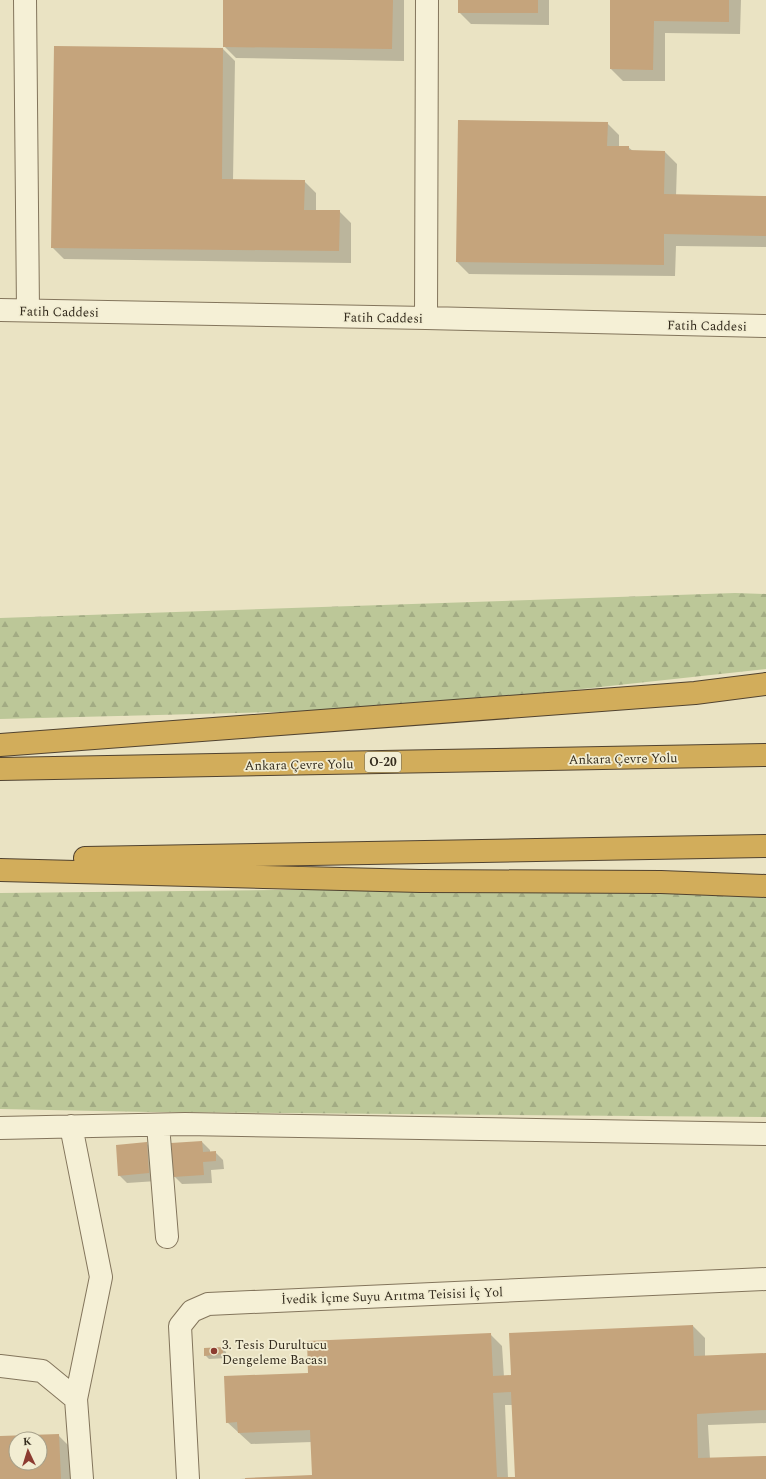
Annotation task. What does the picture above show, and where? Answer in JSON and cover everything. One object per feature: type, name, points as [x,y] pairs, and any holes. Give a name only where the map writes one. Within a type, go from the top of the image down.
[{"type":"highway","points":[[0,745],[695,693],[766,684]]},
{"type":"highway","name":"Ankara Çevre Yolu","points":[[0,769],[766,755]]},
{"type":"highway","points":[[0,860],[766,846]]},
{"type":"highway","points":[[0,870],[420,881],[661,882],[766,886]]},
{"type":"street","points":[[25,0],[28,310]]},
{"type":"street","points":[[426,318],[427,0]]},
{"type":"street","name":"Fatih Caddesi","points":[[0,310],[766,326]]},
{"type":"street","points":[[158,1125],[167,1237]]},
{"type":"street","points":[[0,1128],[158,1125],[766,1134]]},
{"type":"street","points":[[71,1126],[101,1277],[76,1399],[82,1479]]},
{"type":"street","name":"İvedik İçme Suyu Arıtma Teisisi İç Yol","points":[[188,1479],[180,1326],[192,1312],[208,1304],[766,1279]]},
{"type":"street","points":[[0,1366],[42,1371],[76,1399]]},
{"type":"green space","points":[[735,593],[766,594],[766,669],[396,709],[0,719],[0,618]]},
{"type":"green space","points":[[556,887],[766,893],[766,1117],[148,1112],[0,1109],[0,893]]},
{"type":"building","points":[[223,0],[393,0],[392,49],[223,47]]},
{"type":"building","points":[[458,0],[538,0],[538,13],[458,13]]},
{"type":"building","points":[[610,0],[729,0],[729,22],[654,21],[653,70],[610,69]]},
{"type":"building","points":[[54,46],[223,48],[222,179],[305,180],[304,210],[340,210],[339,251],[51,248]]},
{"type":"building","points":[[458,120],[608,122],[607,146],[629,146],[629,150],[665,151],[664,194],[766,196],[766,236],[664,234],[664,265],[456,262]]},
{"type":"building","points":[[202,1141],[203,1152],[216,1151],[216,1161],[203,1162],[204,1175],[173,1177],[171,1143]]},
{"type":"building","points":[[147,1142],[149,1173],[118,1176],[116,1145]]},
{"type":"building","points":[[693,1325],[694,1356],[766,1353],[766,1410],[697,1414],[698,1458],[766,1456],[766,1479],[245,1479],[312,1475],[310,1430],[238,1433],[237,1422],[226,1423],[224,1376],[308,1373],[307,1341],[491,1333],[493,1376],[511,1375],[509,1333]],"holes":[[[511,1392],[515,1477],[497,1477],[493,1393]]]},
{"type":"building","name":"3. Tesis Durultucu Dengeleme Bacası","points":[[223,1347],[223,1354],[204,1356],[204,1348]]},
{"type":"building","points":[[48,1434],[59,1434],[61,1479],[0,1479],[0,1436],[8,1436],[8,1471],[48,1471]]},
{"type":"place","name":"3. Tesis Durultucu Dengeleme Bacası","points":[[214,1351]]}]
